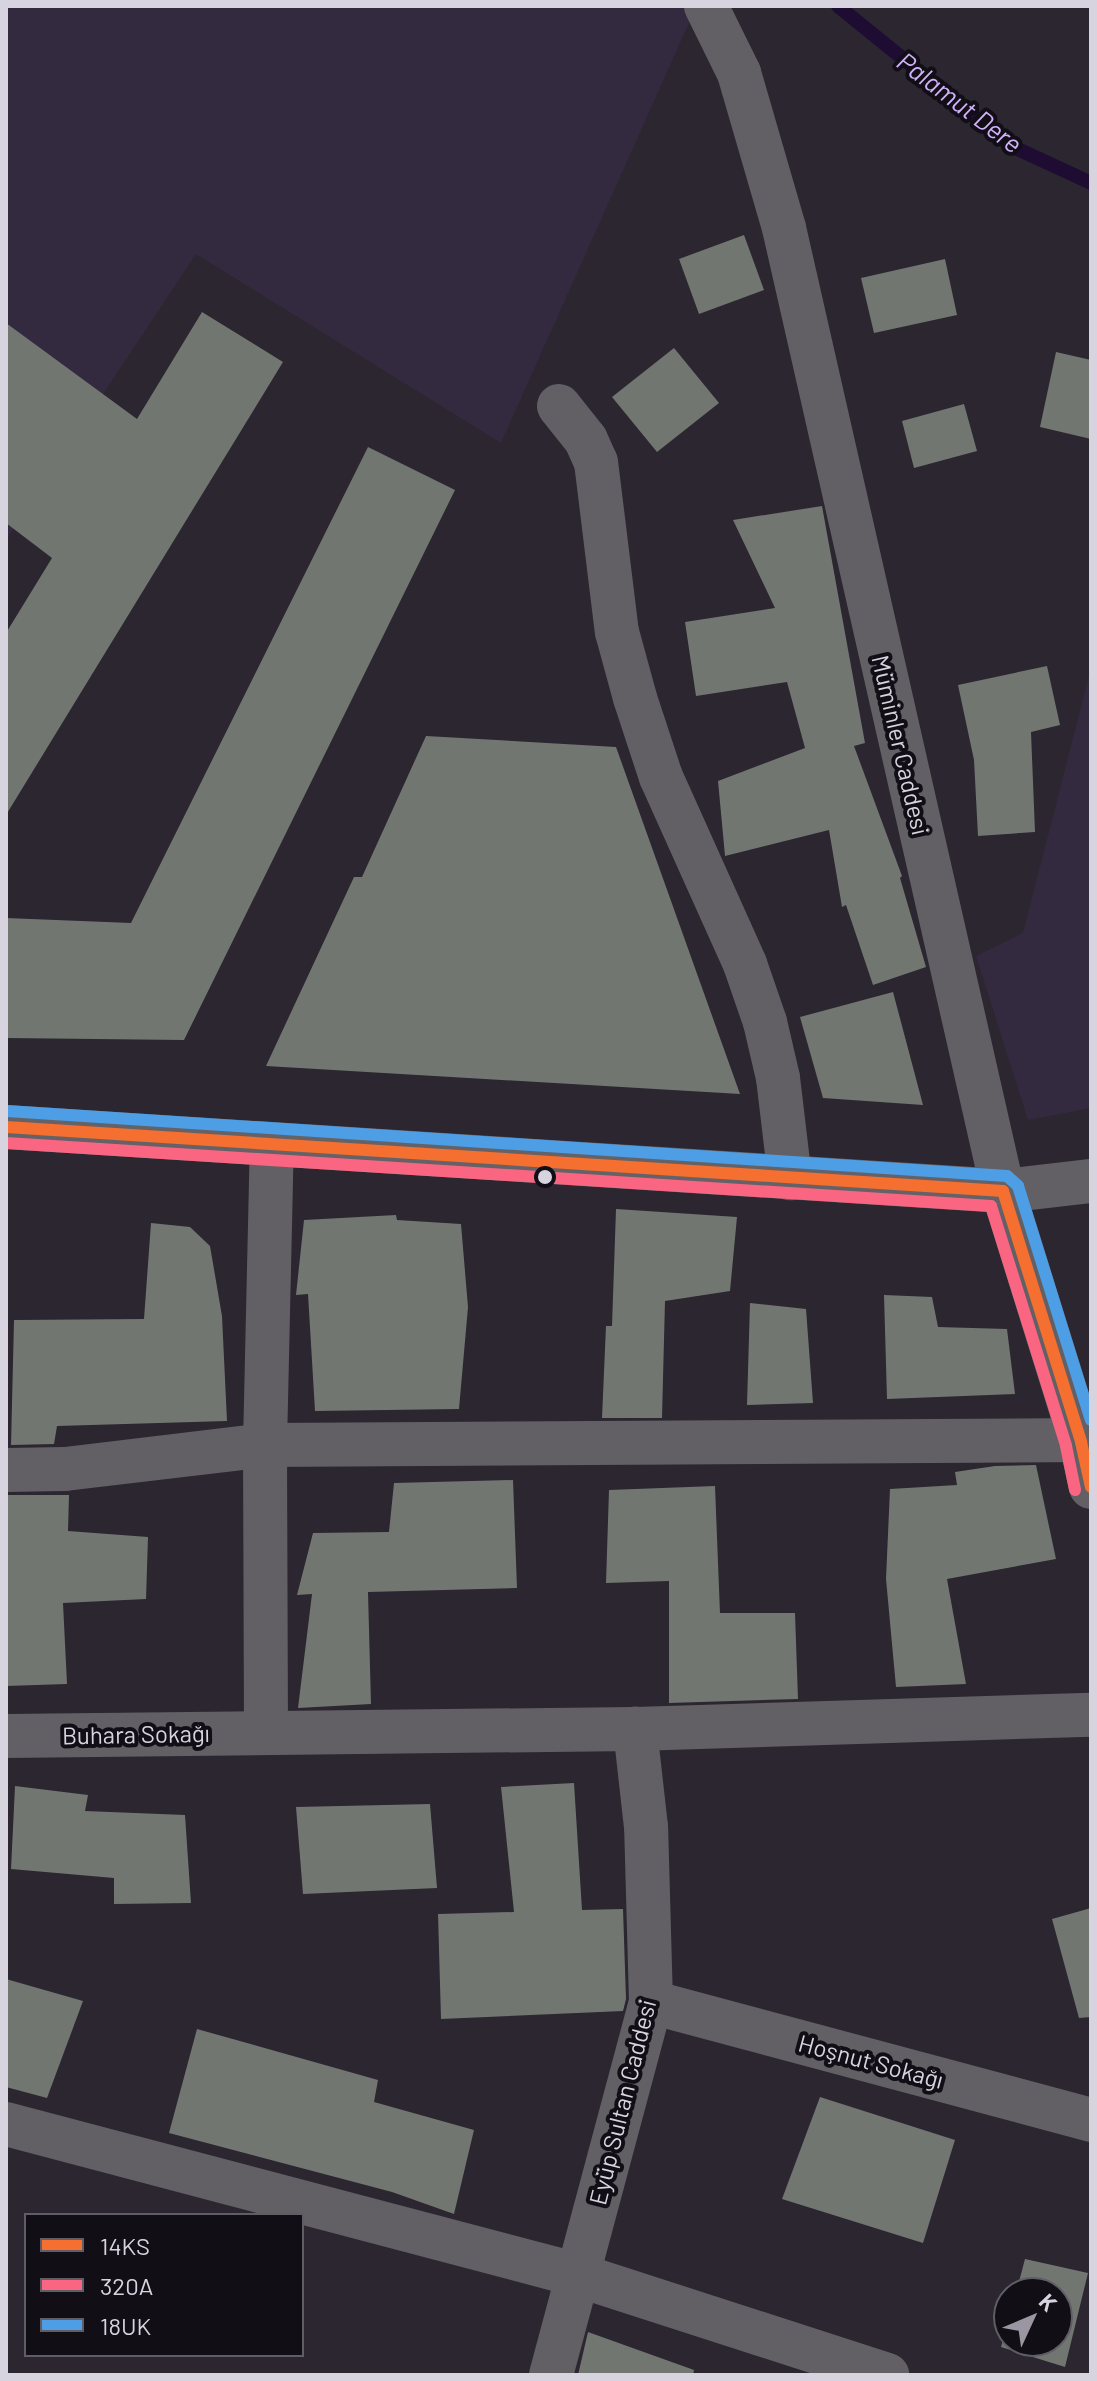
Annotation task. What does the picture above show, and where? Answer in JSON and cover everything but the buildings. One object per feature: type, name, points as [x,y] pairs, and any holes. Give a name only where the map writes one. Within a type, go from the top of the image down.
[{"type":"main road","points":[[6,1127],[1003,1191]]},
{"type":"street","name":"Müminler Caddesi","points":[[706,6],[739,73],[784,228],[1003,1191],[1086,1441],[1091,1487]]},
{"type":"street","points":[[559,406],[580,431],[596,462],[617,632],[652,750],[691,851],[745,964],[765,1022],[778,1078],[790,1178]]},
{"type":"street","points":[[266,1732],[265,1445],[272,1144]]},
{"type":"street","points":[[1003,1191],[1091,1181]]},
{"type":"street","points":[[6,1470],[65,1469],[265,1445],[1086,1441]]},
{"type":"street","name":"Buhara Sokağı","points":[[6,1736],[635,1729],[1091,1715]]},
{"type":"street","name":"Eyüp Sultan Caddesi","points":[[551,2375],[651,2002],[646,1827],[635,1729]]},
{"type":"street","name":"Hoşnut Sokağı","points":[[651,2002],[1091,2120]]},
{"type":"street","points":[[6,2124],[578,2275],[887,2375]]},
{"type":"shaded area","points":[[6,6],[687,6],[693,14],[501,443],[196,254],[6,540]]},
{"type":"shaded area","points":[[1091,668],[1091,1108],[1028,1120],[976,956],[1023,933]]},
{"type":"waterway","name":"Palamut Dere","points":[[838,6],[1011,146],[1091,183]]},
{"type":"transit line","name":"18UK","points":[[7,1111],[1007,1176],[1018,1186],[1091,1420]]},
{"type":"transit line","name":"14KS","points":[[6,1127],[1003,1191],[1081,1442],[1091,1487]]},
{"type":"transit line","name":"320A","points":[[6,1143],[991,1206],[1066,1446],[1075,1490]]}]
